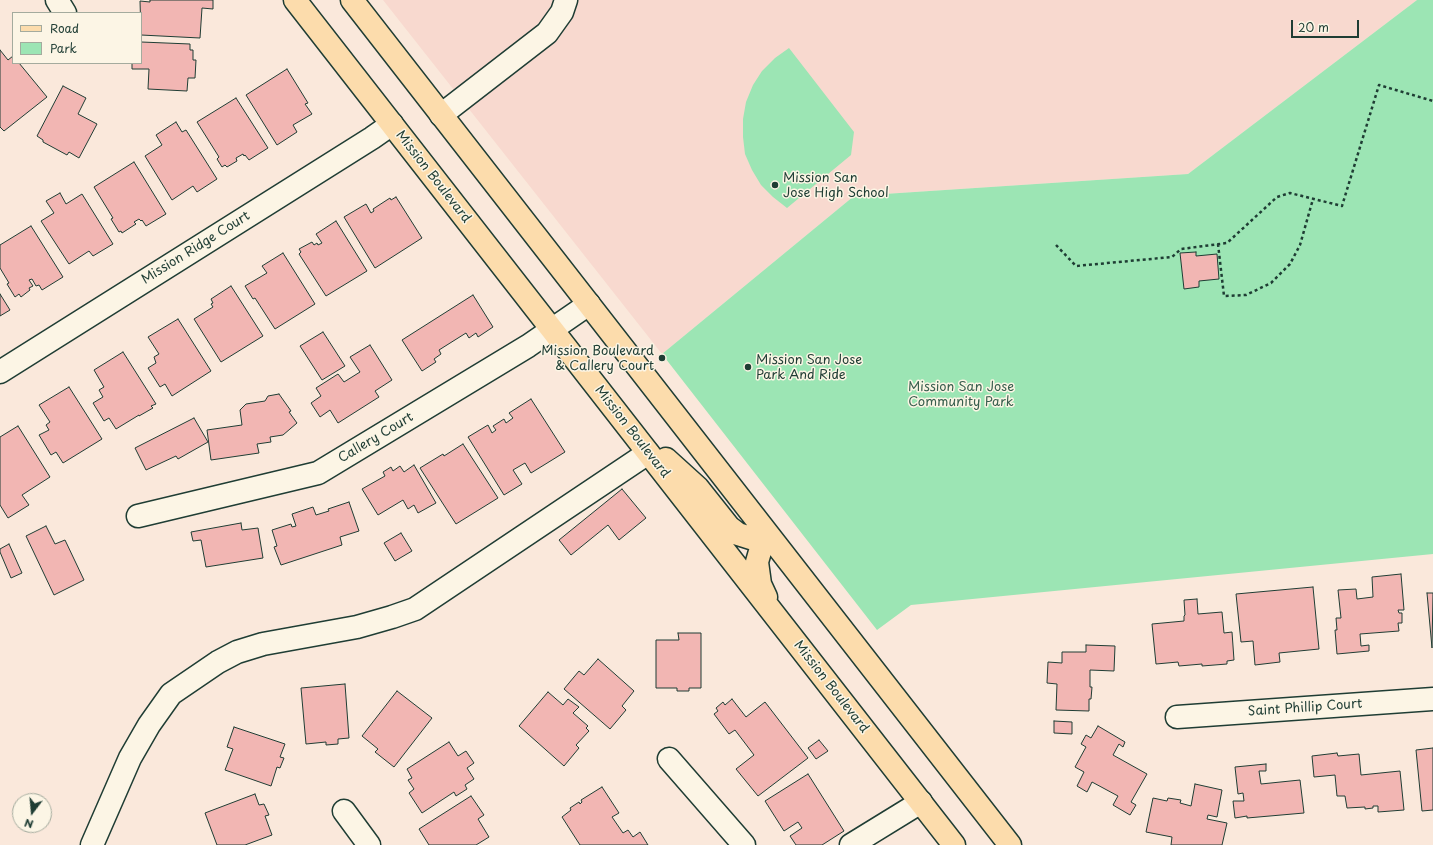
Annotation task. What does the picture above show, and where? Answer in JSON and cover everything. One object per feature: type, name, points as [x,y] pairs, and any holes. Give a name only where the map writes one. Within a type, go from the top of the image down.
[{"type":"main road","name":"Mission Boulevard","points":[[295,0],[954,845]]},
{"type":"main road","points":[[352,0],[1010,845]]},
{"type":"main road","points":[[623,420],[698,488],[729,527],[738,534],[757,540],[771,539]]},
{"type":"main road","points":[[771,539],[761,548],[757,562],[760,584],[775,615]]},
{"type":"street","points":[[57,0],[64,12]]},
{"type":"street","points":[[441,115],[547,33],[562,12],[566,0]]},
{"type":"street","name":"Mission Ridge Court","points":[[0,372],[392,124]]},
{"type":"street","name":"Callery Court","points":[[138,516],[318,473],[552,330],[589,304]]},
{"type":"street","points":[[92,845],[130,758],[149,725],[171,694],[218,662],[237,652],[263,644],[357,627],[415,609],[648,453]]},
{"type":"street","name":"Saint Phillip Court","points":[[1177,717],[1433,698]]},
{"type":"street","points":[[669,759],[744,845]]},
{"type":"street","points":[[851,845],[921,802]]},
{"type":"street","points":[[344,811],[369,845]]},
{"type":"path","points":[[1056,245],[1076,266],[1172,257],[1181,249],[1227,243],[1277,197],[1290,193],[1313,200],[1342,206],[1379,85],[1433,101]]},
{"type":"path","points":[[1218,244],[1224,296],[1246,295],[1271,283],[1290,264],[1300,245],[1313,200]]},
{"type":"shaded area","name":"Mission San Jose High School","points":[[383,0],[1417,0],[1188,174],[854,196],[662,354]]},
{"type":"green space","name":"Mission San Jose Community Park","points":[[1417,0],[1433,0],[1433,554],[911,605],[877,630],[662,354],[854,196],[1188,174]]},
{"type":"green space","points":[[789,48],[854,132],[851,155],[787,208],[761,185],[752,170],[745,154],[743,119],[746,102],[753,85],[762,71],[775,58]]},
{"type":"building","points":[[150,0],[213,0],[213,9],[202,8],[200,38],[142,35],[142,12],[140,12],[140,1],[150,2]]},
{"type":"building","points":[[142,42],[190,44],[190,50],[193,50],[193,60],[196,60],[195,78],[188,78],[187,91],[148,89],[149,69],[132,69],[132,64],[142,64]]},
{"type":"building","points":[[0,50],[8,60],[12,57],[12,64],[20,64],[47,97],[4,131],[0,127]]},
{"type":"building","points":[[287,69],[308,103],[305,104],[312,114],[293,125],[297,132],[277,145],[246,95]]},
{"type":"building","points":[[63,86],[86,98],[78,114],[97,124],[79,158],[69,152],[67,155],[43,142],[43,140],[37,136]]},
{"type":"building","points":[[236,98],[268,148],[249,160],[243,154],[236,158],[237,161],[227,167],[225,165],[222,167],[217,159],[219,157],[197,122]]},
{"type":"building","points":[[176,122],[182,132],[186,130],[217,179],[197,192],[193,186],[172,200],[145,156],[162,145],[156,135]]},
{"type":"building","points":[[134,162],[166,214],[146,226],[142,220],[141,221],[139,219],[134,222],[136,224],[122,233],[121,231],[119,232],[111,219],[113,218],[94,187]]},
{"type":"building","points":[[60,193],[66,204],[82,194],[113,244],[93,256],[89,251],[69,264],[41,221],[54,213],[46,201]]},
{"type":"building","points":[[396,197],[422,238],[375,268],[344,217],[366,204],[371,213],[374,211],[373,209],[390,198],[391,200]]},
{"type":"building","points":[[336,221],[367,271],[326,296],[299,254],[301,252],[299,249],[312,242],[314,245],[317,243],[318,245],[322,243],[316,234]]},
{"type":"building","points":[[31,226],[63,277],[42,290],[39,285],[36,286],[32,279],[29,280],[33,286],[29,288],[30,290],[21,297],[19,294],[15,297],[0,268],[0,245]]},
{"type":"building","points":[[1196,252],[1196,256],[1217,254],[1219,279],[1199,281],[1199,287],[1184,289],[1180,253]]},
{"type":"building","points":[[283,253],[315,304],[275,329],[255,298],[253,299],[245,286],[267,273],[262,266]]},
{"type":"building","points":[[231,286],[263,336],[221,362],[194,319],[213,307],[211,304],[213,303],[211,299]]},
{"type":"building","points":[[0,294],[10,310],[0,316]]},
{"type":"building","points":[[473,295],[493,327],[478,337],[476,333],[469,338],[466,333],[439,350],[441,354],[434,359],[436,362],[422,371],[402,340]]},
{"type":"building","points":[[178,319],[211,371],[172,396],[165,384],[160,387],[148,368],[156,363],[154,357],[159,354],[148,337]]},
{"type":"building","points":[[323,332],[345,366],[322,380],[300,346]]},
{"type":"building","points":[[370,345],[392,380],[375,391],[379,397],[338,423],[330,410],[320,417],[311,403],[321,396],[316,388],[338,374],[344,382],[360,372],[350,357]]},
{"type":"building","points":[[123,352],[156,404],[151,406],[153,408],[116,429],[109,418],[104,421],[93,403],[103,397],[99,390],[104,387],[94,370]]},
{"type":"building","points":[[69,387],[102,439],[63,463],[56,452],[51,455],[39,435],[49,430],[46,425],[50,422],[39,405]]},
{"type":"building","points":[[279,394],[291,411],[289,412],[297,423],[283,435],[270,437],[271,442],[257,444],[259,453],[211,460],[207,430],[242,425],[240,410],[246,404],[265,401],[268,396]]},
{"type":"building","points":[[531,399],[565,452],[531,473],[525,463],[513,470],[522,484],[504,495],[468,437],[488,425],[492,433],[496,430],[493,426],[504,419],[506,423],[513,418],[509,413]]},
{"type":"building","points":[[194,418],[208,442],[178,459],[176,456],[146,470],[135,448]]},
{"type":"building","points":[[18,426],[50,477],[22,495],[29,505],[8,518],[0,505],[0,437]]},
{"type":"building","points":[[463,444],[498,498],[456,524],[420,468],[443,454],[444,456]]},
{"type":"building","points":[[414,465],[436,503],[418,513],[414,505],[408,509],[403,500],[378,515],[362,489],[385,476],[383,472],[391,467],[393,471],[400,466],[404,472]]},
{"type":"building","points":[[622,489],[646,518],[619,540],[608,525],[571,555],[559,540]]},
{"type":"building","points":[[349,502],[359,531],[340,537],[342,545],[281,565],[274,547],[277,546],[272,530],[291,524],[292,527],[296,526],[292,514],[313,507],[316,515]]},
{"type":"building","points":[[241,523],[242,530],[258,528],[263,558],[206,567],[201,540],[193,541],[191,532]]},
{"type":"building","points":[[46,526],[55,544],[65,540],[84,580],[54,595],[26,536]]},
{"type":"building","points":[[401,533],[412,551],[395,561],[384,543]]},
{"type":"building","points":[[9,544],[22,573],[11,578],[0,552],[0,549]]},
{"type":"building","points":[[1401,574],[1404,610],[1398,610],[1399,613],[1402,613],[1402,623],[1398,623],[1399,631],[1360,634],[1361,646],[1369,645],[1369,651],[1337,654],[1335,630],[1337,630],[1336,618],[1341,618],[1338,590],[1356,589],[1357,599],[1373,597],[1372,577]]},
{"type":"building","points":[[1313,587],[1319,649],[1279,653],[1280,662],[1255,665],[1253,641],[1241,642],[1236,594]]},
{"type":"building","points":[[1427,593],[1433,593],[1432,648]]},
{"type":"building","points":[[1197,599],[1198,614],[1222,612],[1224,633],[1232,632],[1234,660],[1227,661],[1227,664],[1202,666],[1202,664],[1179,666],[1178,662],[1156,664],[1152,624],[1184,621],[1184,600]]},
{"type":"building","points":[[678,633],[701,633],[701,688],[689,688],[689,691],[677,691],[677,688],[656,688],[656,640],[679,640]]},
{"type":"building","points":[[1086,645],[1115,646],[1114,671],[1090,670],[1090,687],[1092,687],[1091,699],[1089,699],[1089,711],[1056,710],[1057,684],[1047,683],[1048,662],[1062,663],[1062,652],[1086,652]]},
{"type":"building","points":[[598,659],[634,691],[622,706],[626,710],[610,729],[564,689],[579,671],[584,675]]},
{"type":"building","points":[[345,684],[349,738],[338,739],[338,744],[326,745],[326,742],[306,744],[301,688]]},
{"type":"building","points":[[397,691],[432,718],[394,767],[375,752],[378,749],[362,736]]},
{"type":"building","points":[[548,692],[563,705],[568,699],[579,707],[573,713],[588,726],[586,728],[589,731],[576,745],[579,748],[564,766],[519,726]]},
{"type":"building","points":[[732,699],[746,717],[765,702],[808,758],[758,796],[736,769],[754,755],[735,730],[729,734],[714,714],[718,711],[716,708],[723,702],[725,705]]},
{"type":"building","points":[[1054,721],[1072,722],[1072,734],[1054,733]]},
{"type":"building","points":[[1098,726],[1125,742],[1123,747],[1119,744],[1113,755],[1147,774],[1131,802],[1136,805],[1130,815],[1113,805],[1118,796],[1092,782],[1087,792],[1077,786],[1084,772],[1075,767],[1086,747],[1081,744],[1086,735],[1091,738]]},
{"type":"building","points":[[234,727],[285,744],[280,757],[284,758],[280,768],[277,767],[271,786],[225,770],[233,749],[227,747]]},
{"type":"building","points":[[819,740],[828,751],[816,759],[808,748]]},
{"type":"building","points":[[449,742],[458,756],[466,751],[474,763],[467,768],[474,779],[465,785],[467,789],[456,796],[454,792],[422,813],[409,793],[414,789],[408,780],[412,778],[407,769]]},
{"type":"building","points":[[1433,748],[1433,810],[1422,811],[1416,750]]},
{"type":"building","points":[[1337,753],[1338,756],[1359,754],[1361,775],[1400,771],[1404,810],[1378,812],[1378,806],[1365,809],[1365,807],[1347,808],[1345,796],[1337,796],[1335,775],[1314,777],[1312,756]]},
{"type":"building","points":[[1266,764],[1266,771],[1259,771],[1261,784],[1300,780],[1304,813],[1235,818],[1233,801],[1244,801],[1243,793],[1238,794],[1235,767]]},
{"type":"building","points":[[808,774],[844,831],[822,845],[796,845],[790,836],[802,828],[798,822],[784,831],[765,801]]},
{"type":"building","points":[[1195,784],[1222,790],[1217,817],[1208,815],[1207,819],[1227,823],[1222,845],[1171,845],[1172,837],[1146,832],[1153,798],[1167,801],[1168,798],[1181,800],[1180,803],[1191,806]]},
{"type":"building","points":[[602,787],[619,813],[612,817],[623,833],[628,830],[633,837],[640,832],[648,845],[580,845],[562,817],[571,810],[570,808],[579,802],[580,804],[582,802],[581,800]]},
{"type":"building","points":[[255,794],[259,805],[264,804],[269,815],[265,816],[272,835],[245,845],[217,845],[205,813]]},
{"type":"building","points":[[471,796],[484,815],[478,819],[489,837],[476,845],[429,845],[419,829]]},
{"type":"place","name":"Mission San Jose High School","points":[[775,185]]},
{"type":"place","name":"Mission Boulevard & Callery Court","points":[[662,358]]},
{"type":"place","name":"Mission San Jose Park And Ride","points":[[748,367]]}]
